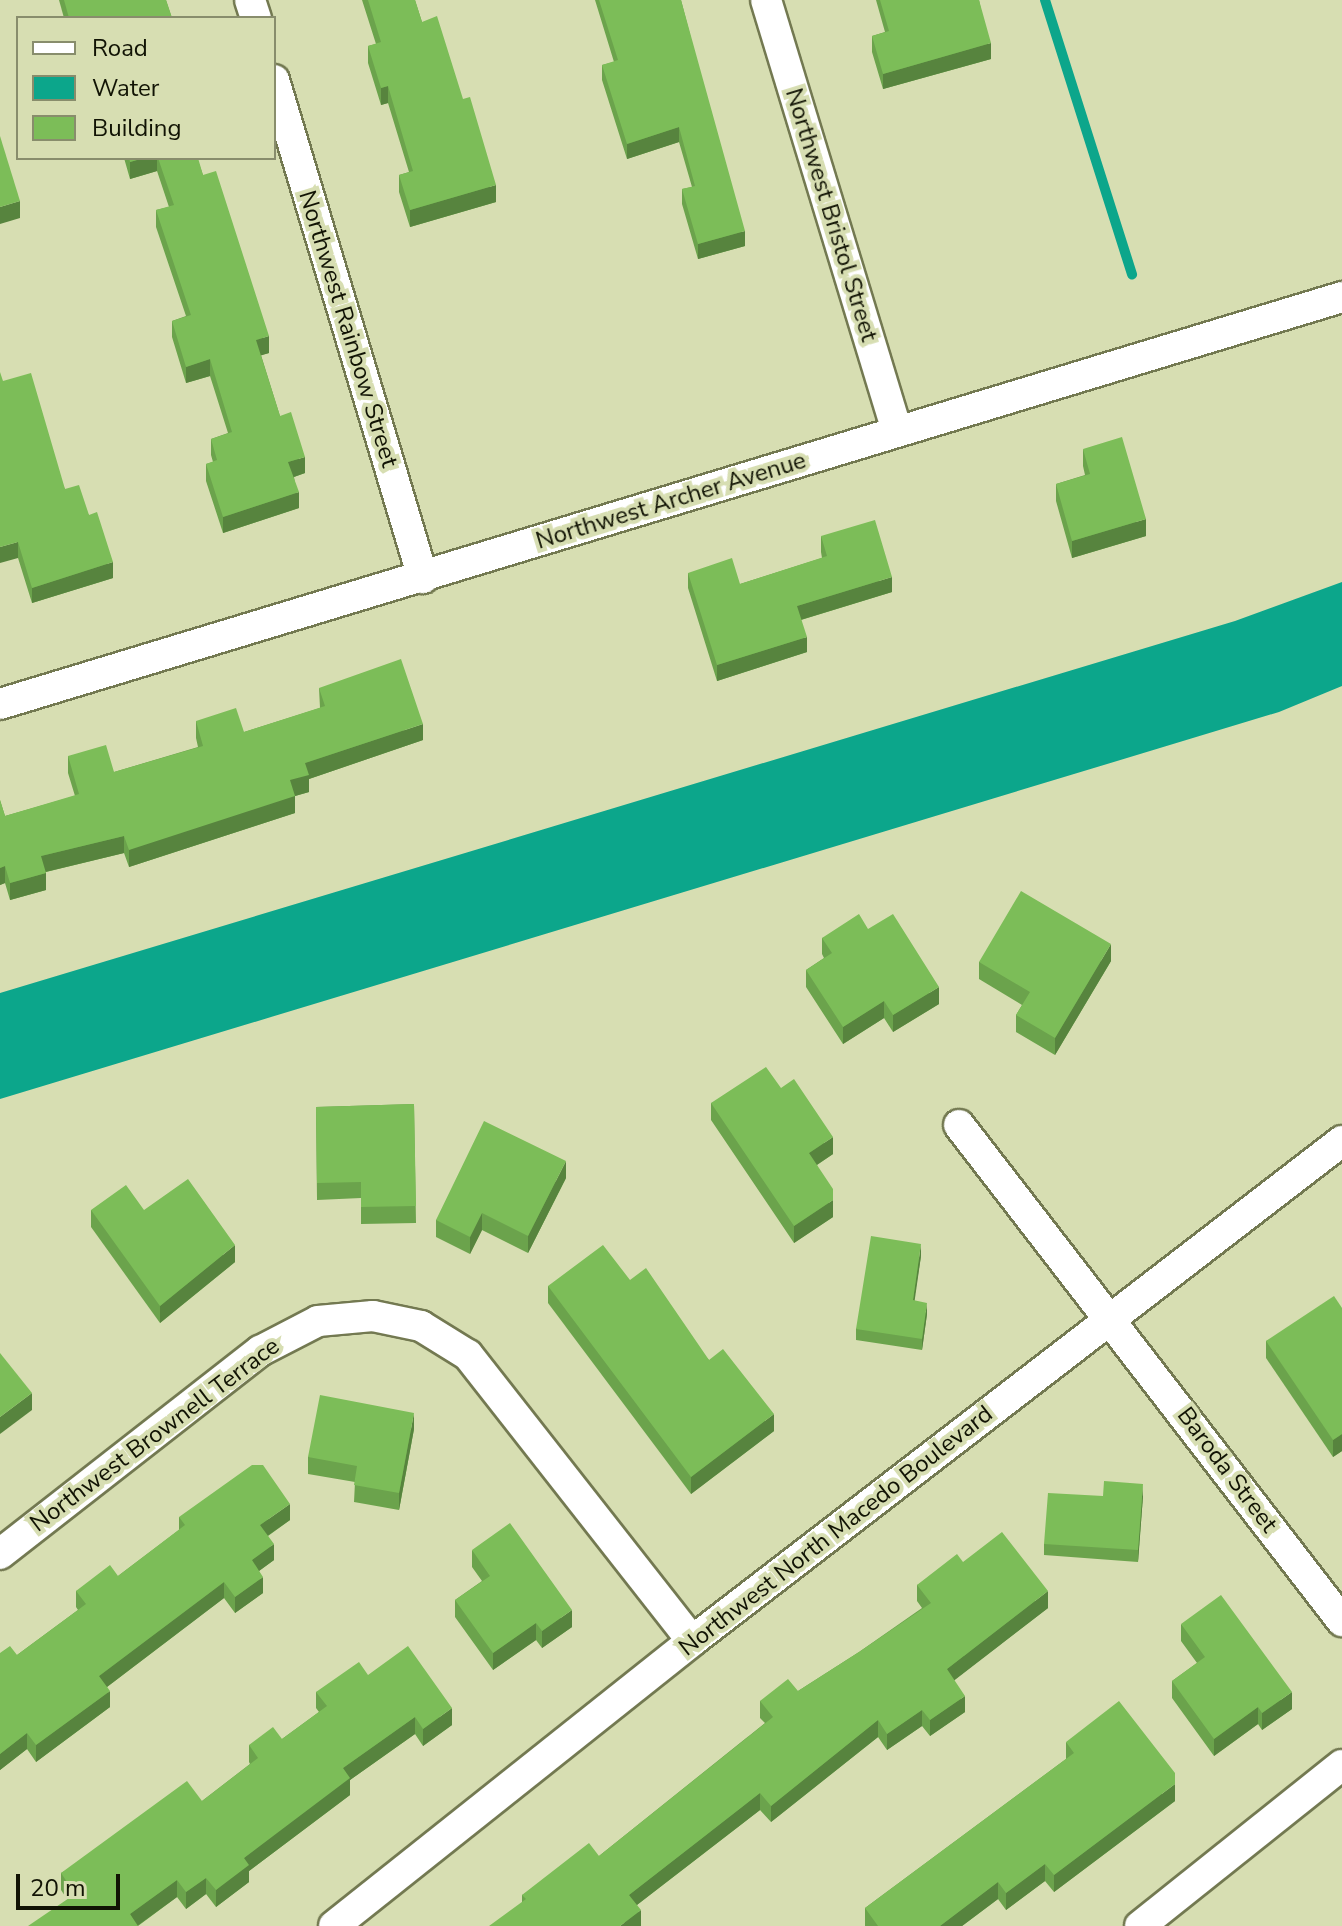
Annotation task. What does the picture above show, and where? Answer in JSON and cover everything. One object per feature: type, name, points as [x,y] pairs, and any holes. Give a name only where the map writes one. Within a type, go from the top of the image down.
[{"type":"street","name":"Northwest Bristol Street","points":[[766,0],[897,430]]},
{"type":"street","name":"Northwest Rainbow Street","points":[[276,87],[423,578]]},
{"type":"street","name":"Northwest Archer Avenue","points":[[0,704],[1342,297]]},
{"type":"street","name":"Baroda Street","points":[[959,1125],[1342,1621]]},
{"type":"street","name":"Northwest North Macedo Boulevard","points":[[334,1926],[692,1641],[1342,1141]]},
{"type":"street","name":"Northwest Brownell Terrace","points":[[0,1554],[260,1351],[318,1321],[373,1316],[421,1326],[468,1355],[692,1641]]},
{"type":"street","points":[[1140,1926],[1342,1765]]},
{"type":"water","points":[[1342,582],[1342,686],[1279,712],[0,1099],[0,993],[1235,621]]},
{"type":"building","points":[[64,0],[166,0],[171,16],[68,16]]},
{"type":"building","points":[[368,0],[415,0],[422,22],[437,16],[463,99],[470,97],[496,185],[410,210],[399,175],[413,171],[388,86],[381,88],[368,46],[381,42]]},
{"type":"building","points":[[599,0],[681,0],[745,231],[698,244],[682,189],[695,186],[679,127],[627,144],[602,65],[618,60]]},
{"type":"building","points":[[880,0],[979,0],[991,43],[883,74],[872,36],[889,31]]},
{"type":"building","points":[[0,136],[20,201],[0,207]]},
{"type":"building","points":[[159,160],[199,160],[203,175],[216,171],[269,336],[256,340],[280,416],[291,412],[305,457],[288,462],[299,492],[223,517],[206,464],[217,460],[211,439],[232,432],[210,359],[186,367],[172,321],[191,315],[156,210],[174,205]]},
{"type":"building","points":[[0,372],[3,381],[31,373],[65,489],[79,485],[89,515],[97,512],[113,562],[32,588],[18,542],[0,547]]},
{"type":"building","points":[[1122,437],[1146,519],[1072,541],[1056,484],[1090,474],[1083,449]]},
{"type":"building","points":[[875,520],[892,577],[797,606],[807,637],[717,665],[688,573],[732,558],[740,584],[827,556],[821,536]]},
{"type":"building","points":[[401,659],[423,724],[305,763],[309,775],[290,780],[295,796],[129,850],[124,836],[41,856],[46,873],[10,883],[5,866],[0,868],[0,800],[5,816],[79,794],[68,756],[106,745],[114,772],[203,746],[196,721],[236,708],[244,732],[325,706],[319,688]]},
{"type":"building","points":[[1021,891],[1111,944],[1055,1038],[1016,1015],[1030,992],[979,962]]},
{"type":"building","points":[[859,914],[868,929],[893,914],[939,987],[893,1015],[884,1001],[843,1027],[806,970],[832,953],[822,938]]},
{"type":"building","points":[[766,1067],[781,1088],[794,1079],[833,1137],[809,1153],[833,1189],[833,1200],[794,1226],[711,1103]]},
{"type":"building","points":[[414,1104],[416,1206],[361,1207],[361,1182],[317,1183],[316,1107]]},
{"type":"building","points":[[484,1121],[566,1161],[528,1236],[482,1213],[470,1237],[436,1220]]},
{"type":"building","points":[[188,1179],[235,1245],[160,1306],[91,1210],[126,1185],[144,1210]]},
{"type":"building","points":[[871,1236],[921,1244],[913,1300],[927,1303],[922,1339],[856,1329]]},
{"type":"building","points":[[603,1245],[630,1280],[646,1268],[709,1360],[723,1349],[774,1414],[691,1477],[548,1286]]},
{"type":"building","points":[[1334,1296],[1342,1308],[1342,1434],[1333,1440],[1266,1341]]},
{"type":"building","points":[[0,1353],[32,1393],[0,1417]]},
{"type":"building","points":[[320,1395],[414,1413],[399,1493],[354,1485],[357,1466],[308,1457]]},
{"type":"building","points":[[252,1465],[263,1465],[290,1504],[260,1525],[274,1544],[252,1560],[263,1577],[235,1597],[224,1582],[99,1676],[110,1691],[36,1745],[27,1733],[0,1754],[0,1653],[10,1646],[17,1655],[86,1604],[76,1591],[110,1565],[118,1576],[185,1525],[179,1517]]},
{"type":"building","points":[[1104,1481],[1143,1484],[1138,1550],[1044,1544],[1048,1493],[1103,1496]]},
{"type":"building","points":[[510,1523],[572,1610],[542,1631],[536,1623],[493,1653],[455,1600],[490,1576],[472,1550]]},
{"type":"building","points":[[1002,1532],[1048,1591],[947,1669],[965,1696],[930,1720],[922,1710],[887,1734],[878,1720],[771,1806],[760,1793],[629,1895],[641,1910],[620,1926],[489,1926],[526,1899],[522,1895],[589,1843],[599,1856],[773,1717],[760,1701],[788,1679],[798,1691],[931,1603],[917,1585],[957,1554],[963,1562]]},
{"type":"building","points":[[1221,1595],[1292,1692],[1262,1713],[1258,1707],[1214,1739],[1172,1681],[1205,1657],[1181,1624]]},
{"type":"building","points":[[408,1646],[452,1708],[423,1729],[415,1717],[343,1768],[350,1778],[244,1858],[249,1865],[216,1890],[206,1878],[186,1892],[177,1880],[130,1914],[138,1926],[28,1926],[75,1894],[61,1873],[187,1781],[202,1801],[258,1758],[249,1745],[273,1727],[282,1739],[327,1706],[316,1692],[359,1662],[368,1675]]},
{"type":"building","points":[[1119,1701],[1175,1773],[1175,1784],[1054,1875],[1045,1864],[1006,1893],[998,1882],[940,1926],[878,1926],[865,1908],[1074,1753],[1066,1742]]},
{"type":"waterway","points":[[1045,0],[1132,275]]}]
